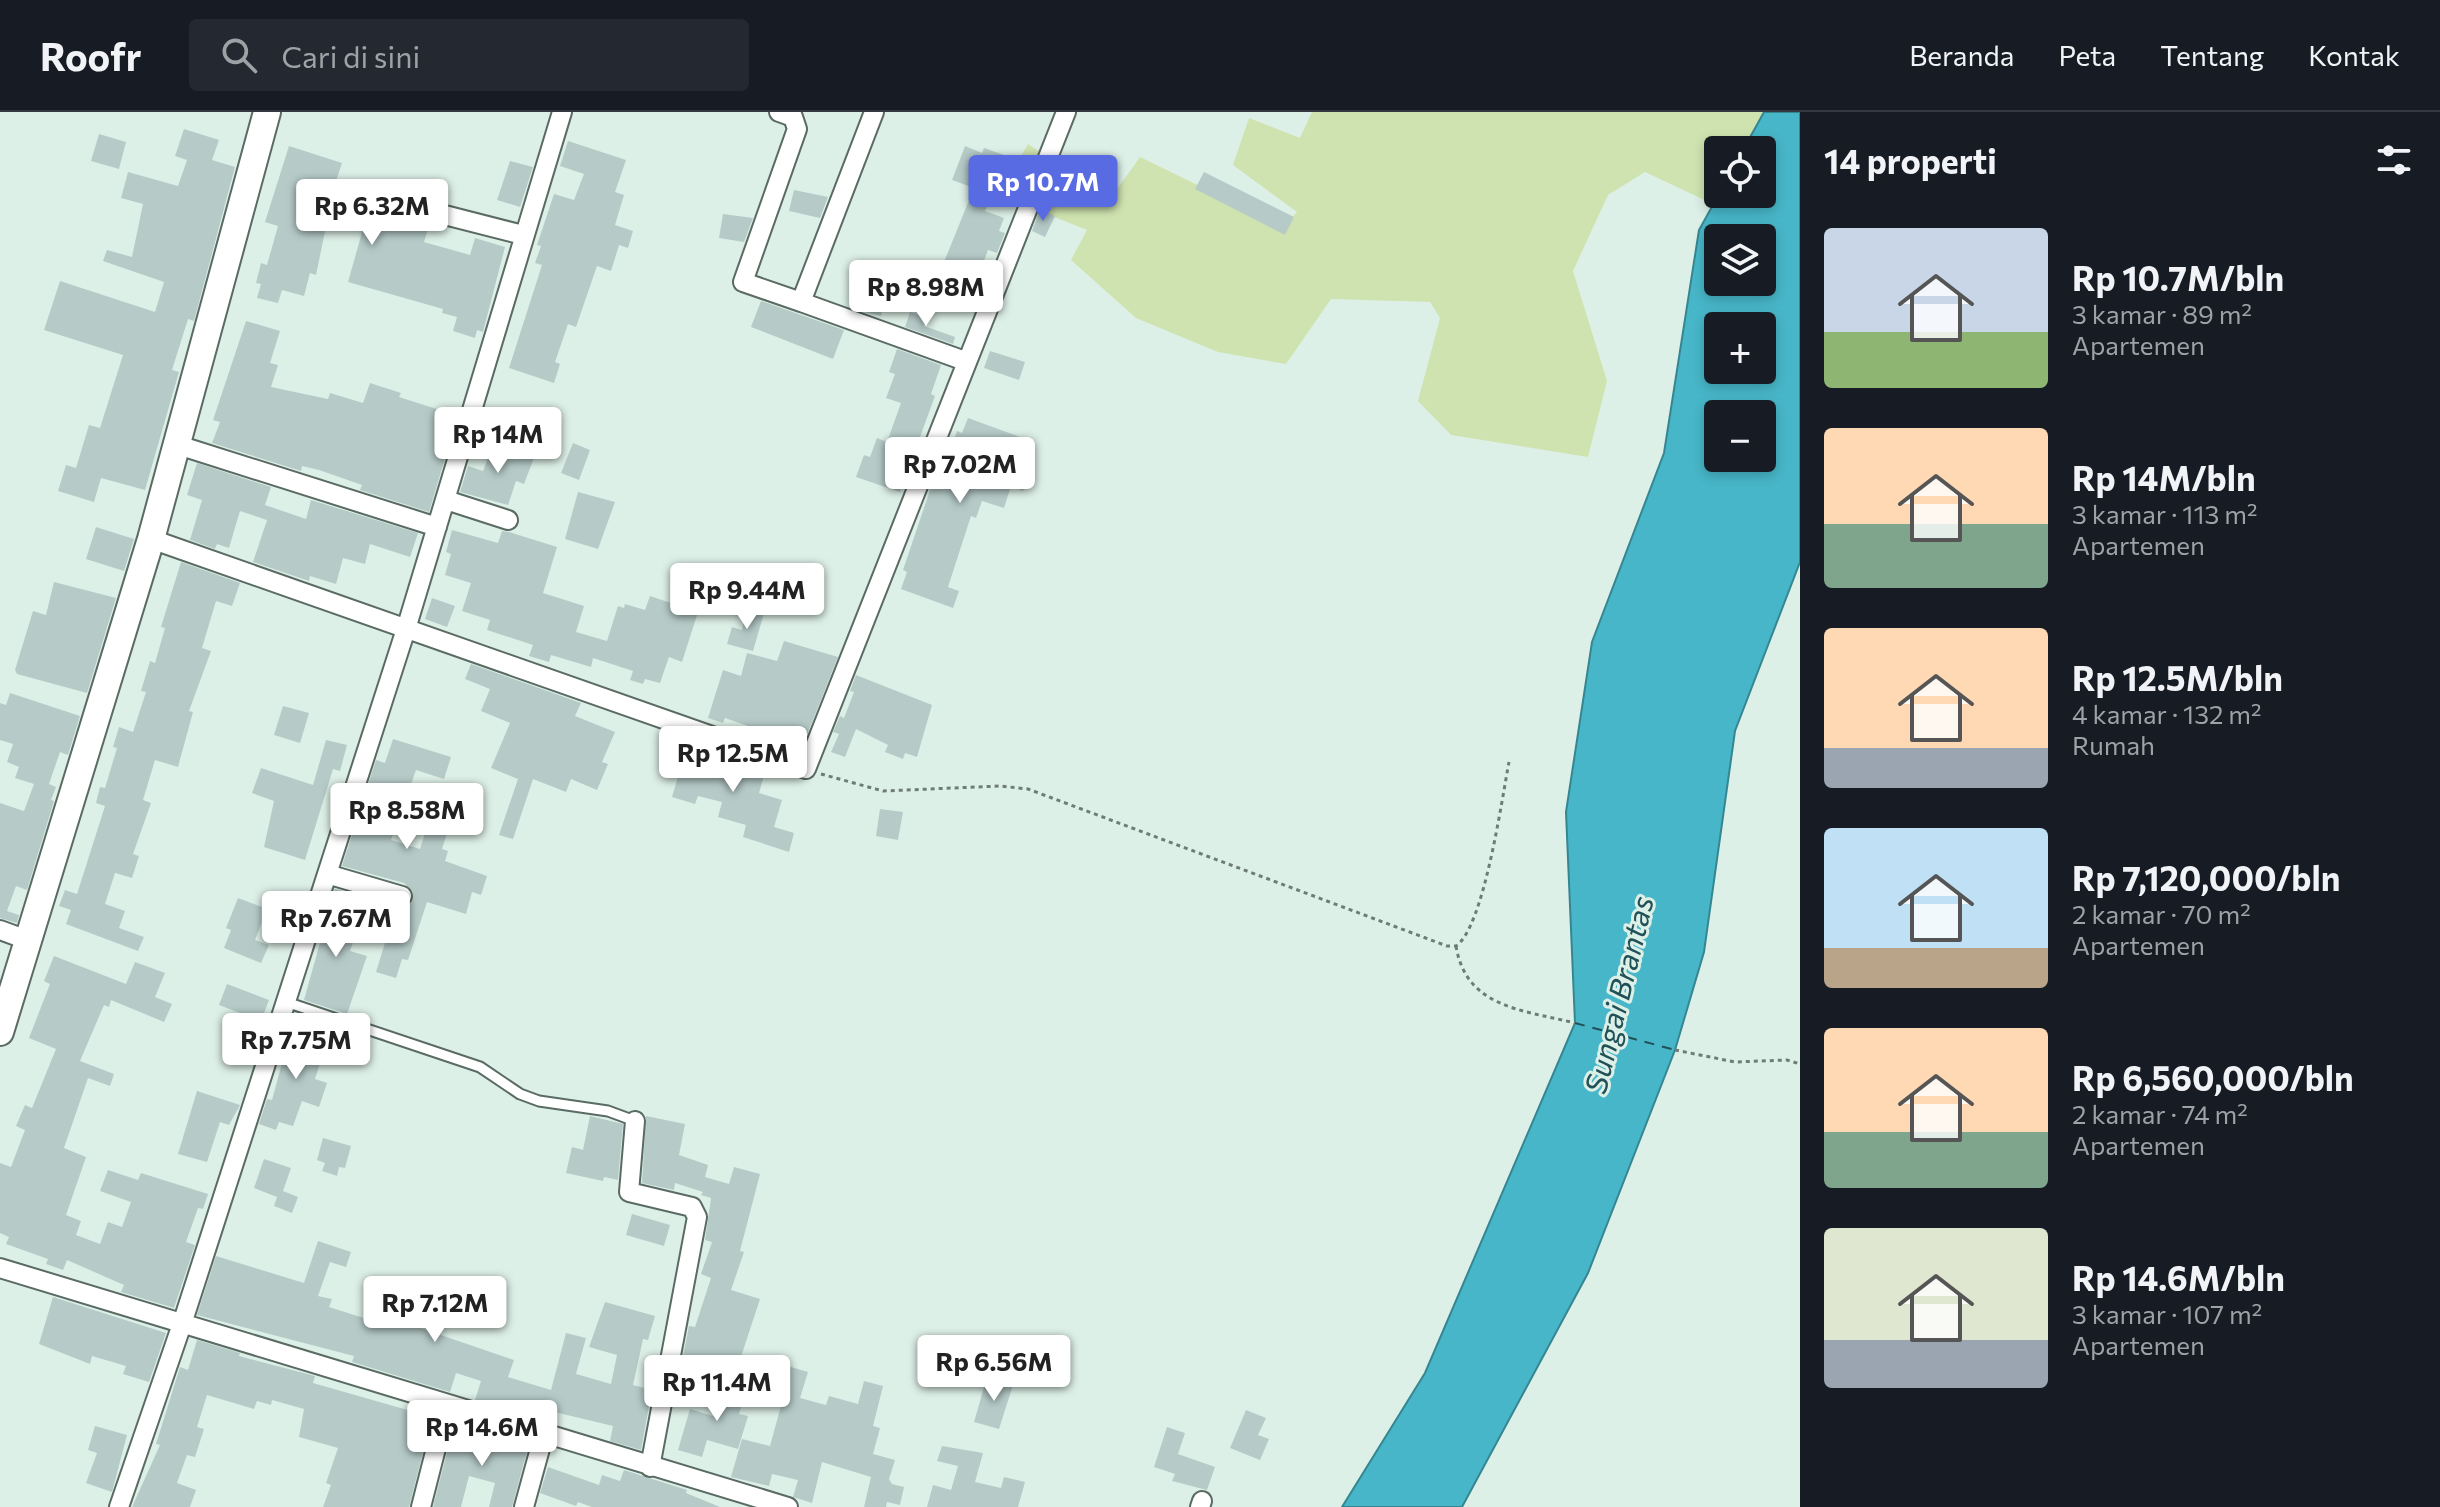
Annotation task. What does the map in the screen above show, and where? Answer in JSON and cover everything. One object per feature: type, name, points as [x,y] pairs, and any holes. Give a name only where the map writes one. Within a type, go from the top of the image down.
[{"type":"main road","points":[[0,1032],[151,539],[267,112]]},
{"type":"street","points":[[119,1507],[182,1324],[406,629],[562,112]]},
{"type":"street","points":[[779,112],[793,117],[797,129],[743,282],[965,361]]},
{"type":"street","points":[[801,302],[874,112]]},
{"type":"street","points":[[151,539],[806,769],[1066,112]]},
{"type":"street","points":[[425,210],[523,235]]},
{"type":"street","points":[[178,445],[437,527]]},
{"type":"street","points":[[446,500],[508,520]]},
{"type":"street","points":[[327,874],[402,896]]},
{"type":"street","points":[[0,930],[30,941]]},
{"type":"street","points":[[635,1121],[629,1192],[692,1207],[697,1217],[650,1467]]},
{"type":"street","points":[[0,1268],[650,1467],[745,1501],[788,1507]]},
{"type":"street","points":[[421,1507],[447,1405]]},
{"type":"street","points":[[524,1507],[544,1434]]},
{"type":"lane","points":[[286,1002],[480,1067],[520,1094],[539,1101],[608,1111],[635,1121]]},
{"type":"path","points":[[1509,762],[1489,868],[1466,934],[1456,946],[1459,964],[1472,986],[1499,1005],[1575,1023]]},
{"type":"path","points":[[806,769],[883,791],[1028,789],[1253,871],[1408,934],[1456,946]]},
{"type":"path","points":[[1675,1050],[1735,1062],[1787,1060],[1800,1064]]},
{"type":"green space","points":[[1312,112],[1764,112],[1751,136],[1704,136],[1704,200],[1645,172],[1608,195],[1573,271],[1607,381],[1588,457],[1451,435],[1418,401],[1440,318],[1430,302],[1331,299],[1286,364],[1218,352],[1136,318],[1071,260],[1087,230],[999,195],[1028,144],[1110,199],[1140,157],[1284,227],[1297,212],[1233,165],[1249,118],[1300,138]]},
{"type":"water","name":"Sungai Brantas","points":[[1764,112],[1800,112],[1800,562],[1735,731],[1704,952],[1675,1050],[1588,1273],[1462,1507],[1342,1507],[1425,1373],[1575,1023],[1566,812],[1592,642],[1664,453],[1699,230],[1711,208],[1776,208],[1776,136],[1751,136]]},
{"type":"building","points":[[184,129],[219,140],[212,160],[235,167],[194,321],[188,319],[172,370],[179,372],[145,490],[101,478],[94,502],[58,491],[66,465],[76,468],[89,425],[100,428],[123,355],[44,330],[60,281],[155,312],[164,282],[103,261],[107,250],[132,257],[143,204],[121,198],[128,172],[178,186],[187,160],[175,156]]},
{"type":"building","points":[[99,134],[126,142],[119,169],[91,161]]},
{"type":"building","points":[[568,141],[626,160],[615,192],[624,195],[615,225],[633,231],[628,248],[619,245],[611,271],[597,266],[576,327],[568,324],[555,362],[560,364],[554,383],[509,368],[542,265],[535,263],[541,246],[537,245],[554,194],[574,200],[584,174],[560,166]]},
{"type":"building","points":[[289,146],[342,163],[334,187],[413,213],[413,220],[429,225],[424,242],[470,255],[475,238],[505,247],[483,332],[477,330],[475,338],[453,331],[457,317],[442,313],[443,309],[348,282],[363,229],[328,217],[316,275],[310,273],[304,296],[282,290],[278,303],[257,298],[261,284],[256,283],[261,263],[267,265],[278,226],[265,222]]},
{"type":"building","points":[[965,146],[982,153],[984,148],[1007,156],[985,211],[1004,218],[999,231],[1005,233],[997,253],[988,250],[965,312],[929,299],[974,188],[952,180]]},
{"type":"building","points":[[1089,157],[1110,166],[1102,184],[1095,181],[1093,186],[1078,180]]},
{"type":"building","points":[[510,161],[533,167],[520,207],[497,200]]},
{"type":"building","points":[[1204,172],[1294,217],[1285,235],[1195,189]]},
{"type":"building","points":[[794,190],[828,197],[820,218],[789,211]]},
{"type":"building","points":[[1040,209],[1055,216],[1045,237],[1032,231]]},
{"type":"building","points":[[723,214],[753,218],[744,242],[719,238]]},
{"type":"building","points":[[866,280],[886,284],[881,316],[861,311]]},
{"type":"building","points":[[761,301],[844,330],[833,359],[751,327]]},
{"type":"building","points":[[910,312],[927,318],[924,326],[955,337],[953,344],[905,327]]},
{"type":"building","points":[[246,321],[280,331],[270,363],[278,365],[271,387],[328,399],[330,393],[363,403],[370,383],[401,393],[399,397],[449,413],[438,452],[446,455],[429,512],[360,490],[362,485],[319,470],[302,466],[301,471],[212,443],[220,422],[213,420]]},
{"type":"building","points":[[897,349],[941,365],[931,394],[935,396],[900,492],[856,477],[864,455],[870,457],[877,438],[887,442],[901,403],[886,398],[895,374],[889,372]]},
{"type":"building","points":[[990,351],[1025,362],[1019,380],[984,368]]},
{"type":"building","points":[[968,418],[1020,437],[1015,452],[1023,455],[1017,473],[1028,477],[1023,491],[1011,486],[1004,508],[982,501],[976,518],[971,516],[948,587],[959,591],[953,608],[901,589],[907,572],[903,570],[932,484],[948,444],[952,445],[957,431],[962,433]]},
{"type":"building","points":[[494,443],[534,458],[524,484],[516,481],[508,505],[460,492],[468,466],[483,471]]},
{"type":"building","points":[[573,443],[590,450],[579,480],[561,473]]},
{"type":"building","points":[[197,463],[271,487],[265,505],[306,519],[311,500],[418,533],[410,557],[370,544],[365,564],[343,558],[336,584],[310,576],[309,581],[253,562],[267,520],[240,511],[229,548],[217,544],[215,549],[190,540],[202,500],[187,495]]},
{"type":"building","points":[[578,492],[615,502],[598,549],[565,539]]},
{"type":"building","points":[[96,527],[134,539],[124,571],[86,559]]},
{"type":"building","points":[[452,530],[498,543],[502,531],[509,532],[557,547],[543,593],[584,606],[576,632],[607,641],[618,606],[624,608],[625,604],[645,610],[650,596],[698,612],[682,662],[669,657],[660,683],[645,679],[643,684],[630,680],[633,671],[593,658],[591,667],[551,655],[549,662],[529,656],[533,645],[487,630],[490,620],[462,611],[471,583],[445,575],[451,554],[446,552]]},
{"type":"building","points":[[181,562],[240,583],[232,606],[216,601],[202,648],[211,651],[189,711],[193,712],[178,767],[155,760],[143,800],[151,803],[133,854],[139,856],[132,878],[115,873],[105,904],[125,911],[119,928],[144,937],[138,951],[66,924],[71,910],[59,906],[65,890],[77,894],[105,806],[96,803],[100,787],[105,788],[117,748],[113,747],[119,727],[133,732],[146,692],[141,691],[150,661],[155,663],[165,628],[161,627]]},
{"type":"building","points":[[54,582],[116,598],[87,693],[17,674],[15,670],[33,611],[46,615]]},
{"type":"building","points":[[432,598],[455,606],[447,627],[425,619]]},
{"type":"building","points":[[746,609],[764,613],[753,651],[727,644],[732,627],[742,630]]},
{"type":"building","points":[[784,641],[838,657],[803,745],[725,718],[723,723],[708,718],[723,670],[741,676],[747,653],[777,661]]},
{"type":"building","points":[[471,664],[581,703],[575,716],[615,732],[602,762],[608,764],[597,790],[571,779],[566,792],[533,779],[513,839],[499,835],[518,779],[491,768],[510,723],[481,711],[490,689],[465,679]]},
{"type":"building","points":[[856,675],[932,705],[917,757],[905,753],[903,759],[885,752],[888,745],[856,729],[845,757],[831,752],[839,734],[833,732],[840,716],[844,718],[854,692],[850,691]]},
{"type":"building","points":[[10,693],[80,716],[68,755],[60,752],[49,784],[56,787],[51,800],[54,801],[27,890],[16,886],[7,911],[19,915],[17,923],[0,918],[0,803],[24,811],[34,784],[15,778],[19,767],[7,762],[13,744],[0,740],[0,703],[6,705]]},
{"type":"building","points":[[283,706],[309,713],[300,743],[274,735]]},
{"type":"building","points":[[393,739],[451,757],[444,779],[416,770],[391,840],[420,849],[427,827],[447,833],[442,849],[448,851],[445,861],[487,876],[481,895],[472,892],[466,914],[427,902],[408,960],[402,959],[396,978],[376,972],[396,907],[410,905],[413,892],[404,883],[342,866],[376,760],[385,763]]},
{"type":"building","points":[[326,740],[347,745],[340,771],[333,769],[305,860],[264,847],[274,801],[252,793],[261,768],[313,785]]},
{"type":"building","points":[[686,749],[714,757],[716,750],[766,768],[759,793],[782,800],[774,827],[794,833],[789,852],[743,837],[746,825],[718,817],[722,802],[698,796],[695,804],[672,797]]},
{"type":"building","points":[[880,809],[903,812],[898,840],[876,836]]},
{"type":"building","points":[[335,889],[356,895],[347,927],[357,931],[350,951],[367,956],[347,1014],[304,1000]]},
{"type":"building","points":[[238,898],[267,909],[255,940],[269,945],[261,963],[224,948],[231,930],[226,928]]},
{"type":"building","points":[[54,956],[126,984],[135,962],[165,973],[155,997],[172,1004],[164,1022],[111,1000],[109,1007],[104,1005],[80,1061],[114,1074],[110,1086],[88,1078],[64,1148],[86,1157],[66,1215],[81,1221],[76,1235],[100,1244],[108,1222],[122,1227],[131,1202],[100,1191],[108,1170],[138,1180],[141,1173],[208,1194],[203,1209],[198,1208],[186,1242],[195,1245],[174,1308],[121,1292],[124,1285],[67,1260],[63,1270],[46,1264],[48,1259],[6,1244],[9,1237],[0,1233],[0,1163],[11,1167],[25,1130],[16,1126],[25,1105],[32,1108],[56,1049],[29,1038],[50,984],[44,981]]},
{"type":"building","points":[[227,984],[269,1000],[261,1021],[219,1005]]},
{"type":"building","points":[[291,1030],[327,1041],[315,1079],[327,1083],[319,1107],[302,1101],[293,1126],[279,1122],[276,1130],[259,1124],[267,1099],[272,1100]]},
{"type":"building","points":[[197,1091],[240,1105],[229,1125],[220,1122],[207,1162],[178,1154]]},
{"type":"building","points":[[590,1116],[623,1124],[618,1180],[604,1177],[603,1181],[566,1173],[572,1147],[583,1150]]},
{"type":"building","points":[[646,1116],[685,1124],[679,1155],[708,1165],[705,1177],[729,1184],[734,1167],[760,1174],[740,1251],[744,1252],[731,1290],[760,1299],[735,1375],[706,1365],[701,1382],[679,1376],[689,1326],[695,1327],[711,1278],[701,1274],[712,1242],[705,1240],[711,1198],[701,1195],[703,1192],[675,1183],[674,1190],[642,1183]]},
{"type":"building","points":[[323,1138],[351,1146],[345,1168],[339,1167],[337,1176],[322,1171],[325,1163],[317,1160]]},
{"type":"building","points":[[264,1159],[291,1168],[283,1191],[298,1197],[292,1213],[274,1206],[277,1197],[254,1188]]},
{"type":"building","points":[[632,1214],[670,1225],[664,1246],[626,1235]]},
{"type":"building","points":[[318,1241],[351,1252],[346,1267],[330,1262],[318,1296],[332,1299],[329,1307],[367,1319],[374,1295],[395,1302],[398,1292],[415,1298],[406,1323],[514,1360],[508,1377],[551,1390],[566,1333],[586,1338],[576,1374],[611,1384],[617,1355],[589,1347],[605,1302],[655,1316],[648,1340],[643,1339],[633,1385],[652,1390],[641,1450],[610,1441],[613,1426],[542,1409],[541,1413],[501,1400],[499,1407],[475,1400],[481,1381],[456,1373],[450,1392],[352,1362],[354,1356],[197,1315],[216,1256],[304,1283]]},
{"type":"building","points":[[53,1297],[166,1333],[149,1382],[123,1374],[126,1366],[92,1356],[90,1364],[39,1344]]},
{"type":"building","points":[[197,1340],[240,1353],[239,1356],[315,1376],[313,1383],[432,1417],[409,1507],[323,1507],[331,1485],[326,1483],[338,1448],[299,1437],[304,1409],[272,1400],[271,1405],[257,1401],[254,1409],[207,1395],[197,1427],[204,1429],[195,1457],[187,1455],[177,1483],[196,1490],[190,1507],[132,1507],[160,1445],[156,1444],[180,1367],[188,1370]]},
{"type":"building","points":[[784,1365],[808,1372],[800,1398],[826,1405],[829,1396],[858,1404],[864,1381],[883,1386],[873,1426],[880,1428],[873,1454],[895,1460],[889,1479],[892,1484],[904,1487],[900,1505],[887,1502],[886,1507],[864,1507],[871,1477],[822,1462],[812,1503],[793,1497],[798,1480],[772,1474],[769,1486],[731,1477],[742,1439],[770,1446],[785,1391],[777,1389]]},
{"type":"building","points":[[732,1375],[749,1379],[739,1414],[748,1416],[738,1449],[707,1440],[702,1457],[678,1450],[690,1409],[716,1417],[719,1408],[723,1409]]},
{"type":"building","points":[[996,1377],[1014,1382],[999,1429],[974,1422],[985,1384],[993,1387]]},
{"type":"building","points":[[1246,1410],[1266,1418],[1258,1435],[1269,1439],[1260,1460],[1230,1448]]},
{"type":"building","points":[[95,1426],[127,1435],[112,1492],[86,1483],[97,1453],[88,1450]]},
{"type":"building","points":[[483,1427],[529,1444],[512,1507],[489,1507],[495,1483],[469,1476],[461,1507],[433,1507],[452,1433],[479,1440]]},
{"type":"building","points":[[1167,1427],[1185,1433],[1178,1454],[1215,1467],[1207,1490],[1172,1481],[1175,1474],[1154,1467]]},
{"type":"building","points":[[942,1446],[983,1453],[975,1482],[1001,1488],[1004,1477],[1025,1482],[1018,1507],[927,1507],[933,1485],[951,1490],[958,1466],[937,1461]]},
{"type":"building","points":[[548,1467],[599,1485],[602,1475],[620,1481],[624,1470],[687,1490],[686,1493],[720,1507],[592,1507],[578,1502],[576,1506],[540,1493]]},
{"type":"ferry route","points":[[1575,1023],[1675,1050]]}]
